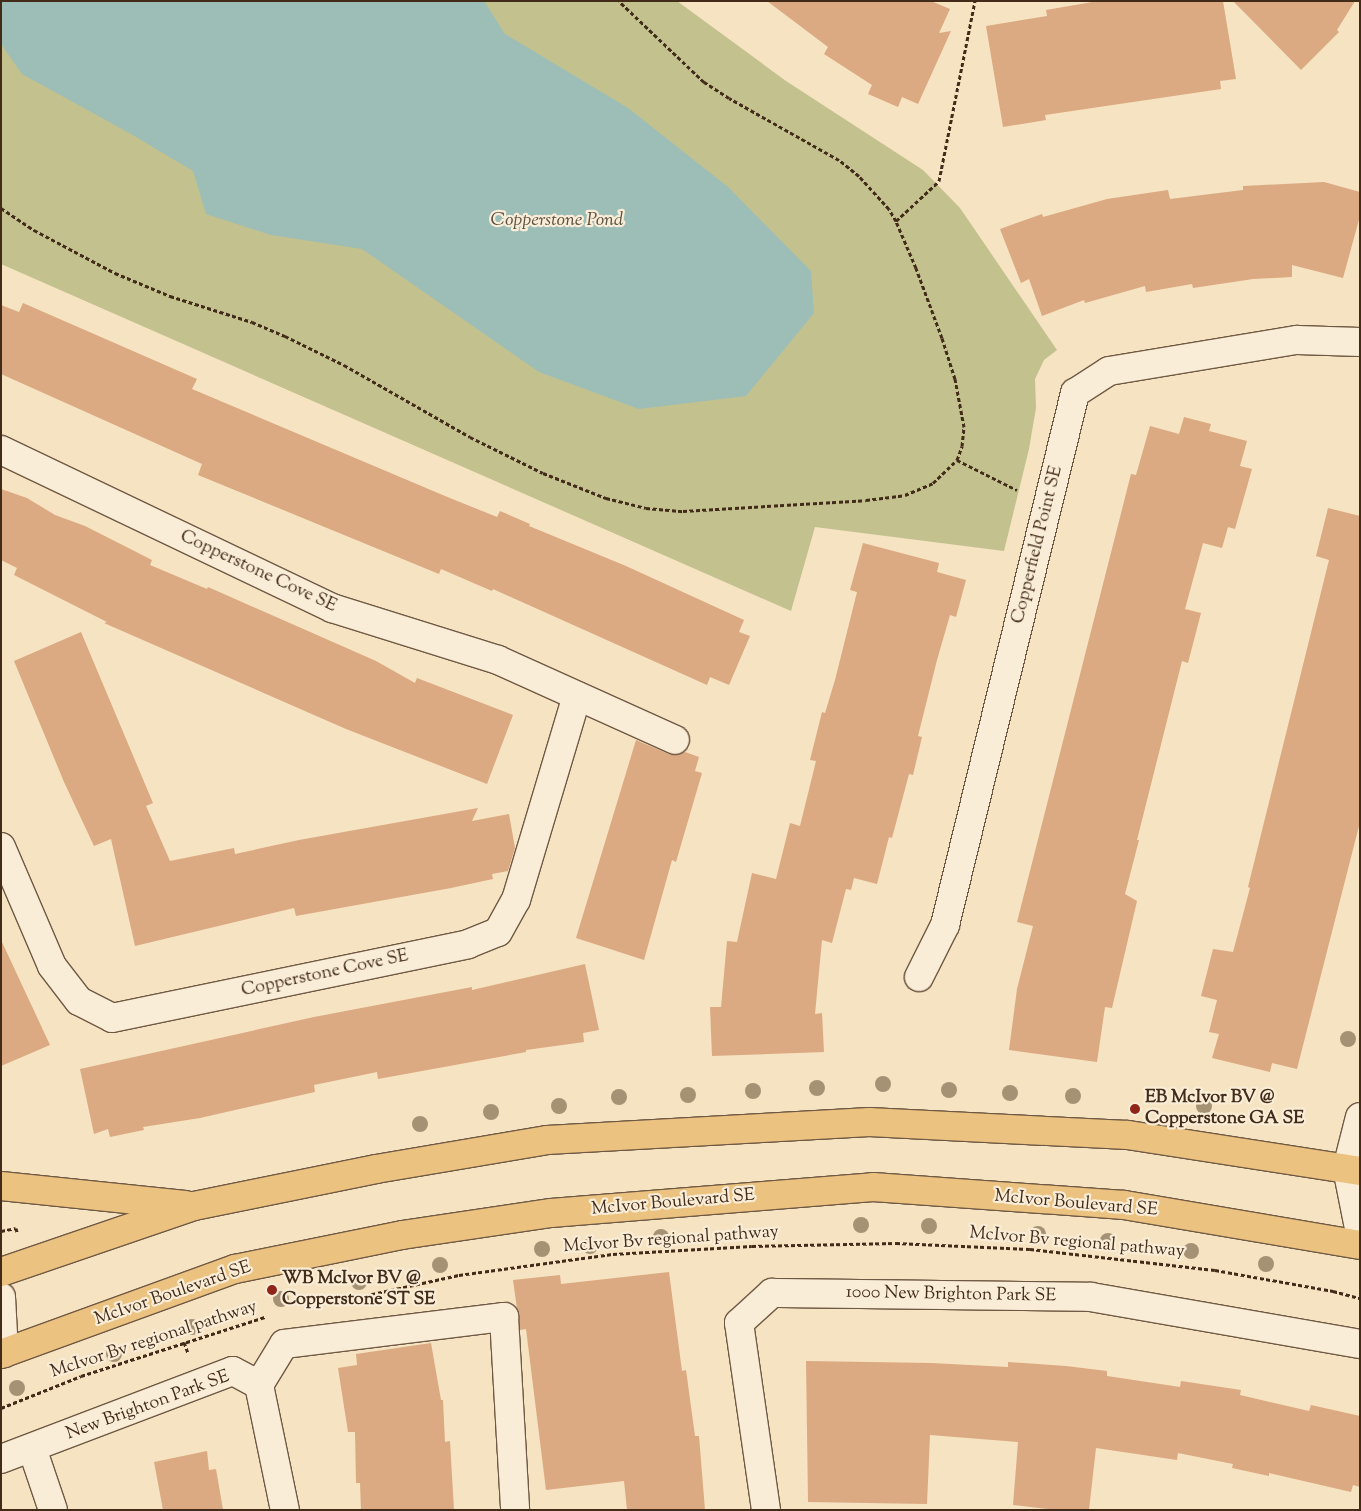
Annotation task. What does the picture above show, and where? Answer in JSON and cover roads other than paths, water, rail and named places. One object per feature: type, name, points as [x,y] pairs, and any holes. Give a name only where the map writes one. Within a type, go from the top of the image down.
[{"type":"main road","points":[[1,1272],[194,1206],[376,1168],[547,1140],[870,1122],[1128,1135],[1353,1170]]},
{"type":"main road","points":[[1,1186],[194,1206]]},
{"type":"main road","name":"McIvor Boulevard SE","points":[[2,1352],[235,1270],[402,1235],[550,1213],[863,1188],[1124,1205],[1360,1245]]},
{"type":"street","name":"Copperfield Point SE","points":[[919,977],[945,925],[1075,393],[1109,371],[1297,340],[1360,342]]},
{"type":"street","name":"Copperstone Cove SE","points":[[1,450],[332,608],[498,660],[675,740]]},
{"type":"street","name":"Copperstone Cove SE","points":[[1,847],[52,966],[79,1001],[112,1018],[468,944],[498,932],[516,900],[577,696]]},
{"type":"street","points":[[1360,1117],[1353,1170],[1360,1233]]},
{"type":"street","name":"1000 New Brighton Park SE","points":[[766,1510],[739,1323],[772,1293],[1091,1297],[1360,1344]]},
{"type":"street","points":[[1,1297],[2,1352]]},
{"type":"street","points":[[285,1510],[259,1385],[284,1344],[504,1317],[515,1510]]},
{"type":"street","name":"New Brighton Park SE","points":[[1,1459],[233,1372],[259,1385]]},
{"type":"street","points":[[32,1448],[53,1510]]},
{"type":"water","name":"Copperstone Pond","points":[[1,1],[484,1],[505,34],[628,108],[728,187],[811,271],[814,313],[746,396],[639,409],[539,372],[362,249],[271,235],[206,214],[193,171],[131,134],[22,74],[1,44]]},
{"type":"place","name":"EB McIvor BV @ Copperstone GA SE","points":[[1135,1109]]},
{"type":"place","name":"WB McIvor BV @ Copperstone ST SE","points":[[272,1290]]}]
